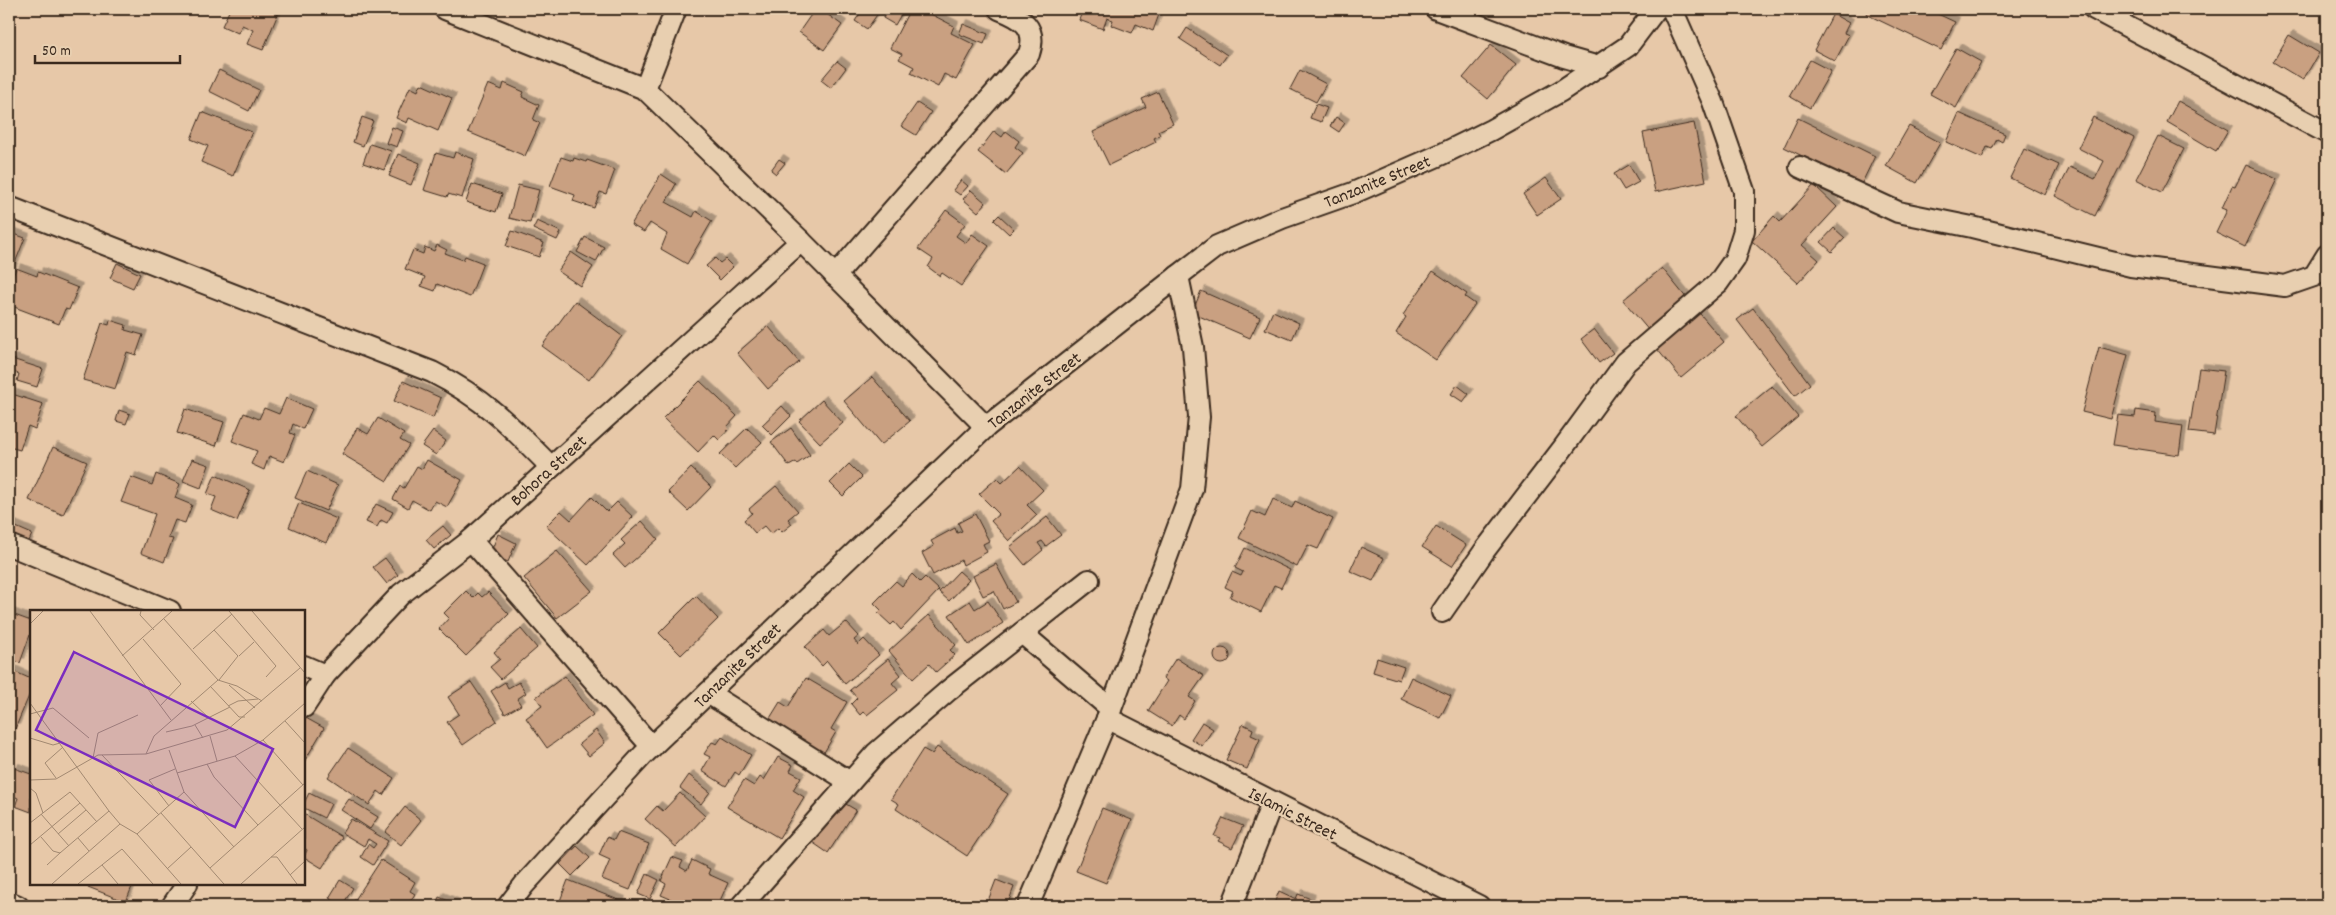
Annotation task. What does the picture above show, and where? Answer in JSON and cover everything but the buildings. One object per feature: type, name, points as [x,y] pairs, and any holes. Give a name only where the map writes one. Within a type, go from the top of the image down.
[{"type":"street","points":[[445,9],[645,90],[801,241],[986,427]]},
{"type":"street","points":[[645,90],[676,9]]},
{"type":"street","points":[[835,276],[1029,54],[1033,41],[1029,28],[1018,17],[999,9]]},
{"type":"street","points":[[1436,9],[1564,57],[1599,67]]},
{"type":"street","name":"Tanzanite Street","points":[[508,906],[524,885],[652,747],[986,427],[1178,276],[1217,246],[1282,218],[1353,193],[1442,154],[1500,125],[1561,91],[1628,46],[1656,9]]},
{"type":"street","points":[[1442,612],[1485,550],[1626,362],[1718,283],[1735,259],[1744,230],[1744,190],[1713,102],[1672,9]]},
{"type":"street","points":[[2094,9],[2327,133]]},
{"type":"street","points":[[1800,168],[1898,212],[2131,266],[2285,286],[2314,276],[2327,255]]},
{"type":"street","points":[[9,207],[432,372],[462,387],[482,401],[551,466]]},
{"type":"street","name":"Bohora Street","points":[[305,705],[325,675],[402,594],[471,540],[801,241]]},
{"type":"street","points":[[1028,906],[1109,713],[1192,489],[1199,417],[1193,347],[1178,276]]},
{"type":"street","points":[[471,540],[652,747]]},
{"type":"street","points":[[9,545],[168,610]]},
{"type":"street","points":[[741,906],[876,753],[949,690],[1089,580]]},
{"type":"street","name":"Islamic Street","points":[[1022,633],[1109,713],[1272,803],[1479,906]]},
{"type":"street","points":[[305,666],[325,675]]},
{"type":"street","points":[[708,693],[850,782]]},
{"type":"street","points":[[1232,906],[1272,803]]},
{"type":"street","points":[[172,906],[186,885]]},
{"type":"street","points":[[9,902],[18,906]]}]
